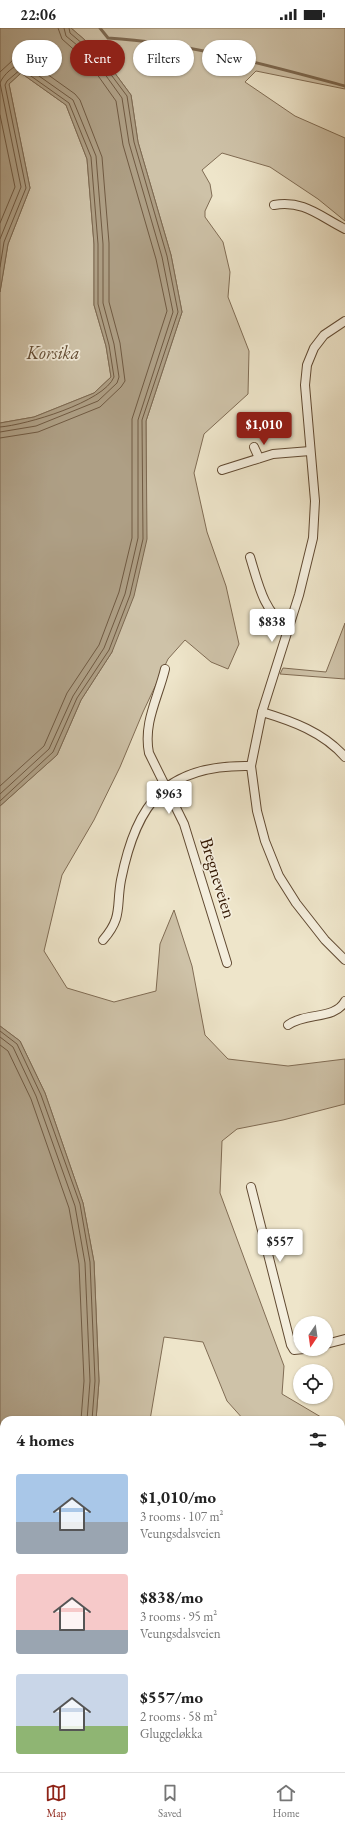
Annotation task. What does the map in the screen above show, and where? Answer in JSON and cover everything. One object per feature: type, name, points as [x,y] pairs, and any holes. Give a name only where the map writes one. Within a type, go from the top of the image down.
[{"type":"street","points":[[274,205],[287,203],[306,206],[345,229]]},
{"type":"street","points":[[345,321],[324,335],[314,348],[307,365],[305,385],[314,501],[313,538],[299,595],[262,712],[251,766],[257,811],[265,841],[279,876],[296,903],[325,940],[345,960]]},
{"type":"street","points":[[254,447],[259,458]]},
{"type":"street","points":[[222,470],[273,454],[310,451]]},
{"type":"street","points":[[250,557],[264,602],[270,612],[287,629]]},
{"type":"street","name":"Bregneveien","points":[[164,669],[147,726],[149,753],[184,824],[227,963]]},
{"type":"street","points":[[262,712],[296,723],[338,748],[345,756]]},
{"type":"street","points":[[103,940],[110,932],[118,918],[121,882],[125,860],[137,824],[148,807],[166,787],[179,778],[211,768],[251,766]]},
{"type":"street","points":[[288,1025],[296,1019],[333,1012],[342,1006],[345,1001]]},
{"type":"street","points":[[251,1187],[293,1348]]},
{"type":"street","points":[[333,1342],[345,1339]]},
{"type":"green space","points":[[71,28],[345,28],[345,89],[256,71],[256,40],[202,40],[202,76],[251,76],[245,82],[295,116],[345,138],[345,221],[318,199],[270,167],[222,153],[202,170],[210,184],[212,196],[205,211],[205,217],[223,242],[230,272],[228,297],[249,351],[248,394],[204,434],[194,473],[207,532],[226,586],[239,644],[228,669],[211,662],[185,640],[168,659],[143,712],[120,767],[94,820],[62,875],[44,951],[67,988],[114,1002],[156,991],[160,944],[174,910],[192,966],[205,1035],[228,1059],[288,1066],[345,1059],[345,1104],[283,1120],[237,1129],[222,1141],[220,1193],[284,1366],[282,1394],[293,1400],[293,1404],[299,1404],[319,1416],[240,1416],[227,1401],[203,1342],[164,1337],[151,1416],[96,1416],[99,1381],[94,1262],[83,1203],[45,1093],[20,1041],[0,1026],[0,806],[57,755],[81,700],[112,652],[146,480],[146,421],[182,312],[171,255],[138,142],[131,95],[117,76],[125,76],[125,40],[85,40]]},
{"type":"green space","name":"Korsika","points":[[18,76],[25,76],[66,105],[87,159],[94,244],[94,305],[106,346],[111,377],[94,393],[34,417],[0,423],[0,292],[8,244],[30,188],[9,84]]},
{"type":"green space","points":[[345,623],[345,679],[280,674],[283,668],[326,672]]},
{"type":"water","points":[[0,28],[71,28],[85,40],[70,40],[70,76],[117,76],[131,95],[138,142],[171,255],[182,312],[146,421],[147,539],[134,596],[112,652],[81,700],[57,755],[0,806],[0,423],[34,417],[94,393],[111,377],[106,346],[94,305],[94,244],[87,159],[66,105],[25,76],[62,76],[62,40],[12,40],[12,76],[18,76],[9,84],[30,188],[8,244],[0,292]]},
{"type":"water","points":[[0,1026],[20,1041],[45,1093],[83,1203],[94,1262],[99,1381],[96,1416],[0,1416]]},
{"type":"waterway","points":[[100,28],[108,38],[168,45],[228,56],[345,86]]}]
